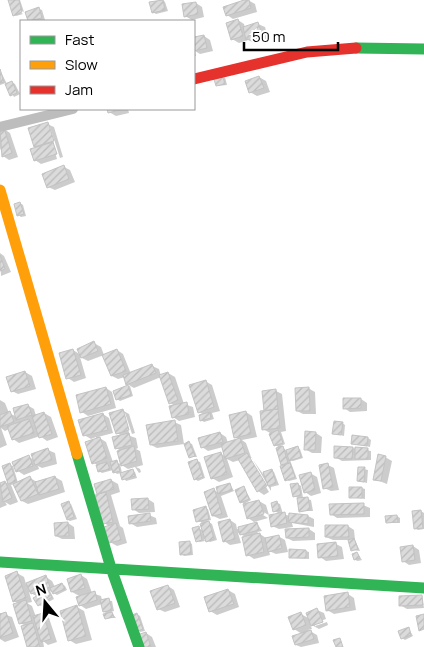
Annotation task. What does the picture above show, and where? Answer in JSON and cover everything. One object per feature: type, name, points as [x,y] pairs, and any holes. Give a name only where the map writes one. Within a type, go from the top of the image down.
[{"type":"street","points":[[195,79],[307,52],[374,47],[424,49]]},
{"type":"street","points":[[0,127],[69,110]]},
{"type":"street","points":[[0,190],[111,568],[139,647]]},
{"type":"street","points":[[0,562],[424,588]]},
{"type":"building","points":[[8,0],[19,0],[22,12],[13,16]]},
{"type":"building","points":[[163,0],[165,10],[152,13],[149,2]]},
{"type":"building","points":[[249,0],[251,8],[226,16],[223,7]]},
{"type":"building","points":[[196,2],[198,14],[184,17],[182,4]]},
{"type":"building","points":[[39,7],[42,18],[28,20],[25,12]]},
{"type":"building","points":[[238,19],[243,36],[231,40],[226,23]]},
{"type":"building","points":[[258,22],[262,35],[246,40],[243,27]]},
{"type":"building","points":[[204,35],[207,48],[195,51],[195,37]]},
{"type":"building","points":[[0,69],[4,82],[0,83]]},
{"type":"building","points":[[222,74],[225,84],[216,86],[213,76]]},
{"type":"building","points":[[259,76],[264,88],[249,93],[245,81]]},
{"type":"building","points":[[12,81],[17,93],[10,96],[5,84]]},
{"type":"building","points":[[107,110],[120,110],[108,113]]},
{"type":"building","points":[[48,122],[54,141],[34,147],[28,128]]},
{"type":"building","points":[[4,128],[12,153],[2,157],[0,129]]},
{"type":"building","points":[[53,142],[57,154],[34,161],[30,149]]},
{"type":"building","points":[[64,165],[69,179],[47,188],[42,174]]},
{"type":"building","points":[[20,202],[24,214],[17,216],[14,204]]},
{"type":"building","points":[[0,255],[5,269],[0,271]]},
{"type":"building","points":[[94,341],[98,351],[81,358],[77,349]]},
{"type":"building","points":[[73,349],[81,375],[66,379],[59,353]]},
{"type":"building","points":[[117,349],[126,371],[111,376],[102,355]]},
{"type":"building","points":[[152,364],[156,373],[126,385],[123,375]]},
{"type":"building","points":[[25,371],[30,386],[11,392],[6,377]]},
{"type":"building","points":[[168,372],[178,400],[169,404],[159,375]]},
{"type":"building","points":[[206,380],[214,407],[198,413],[189,385]]},
{"type":"building","points":[[128,385],[131,395],[116,400],[113,391]]},
{"type":"building","points":[[106,387],[111,404],[80,413],[76,395]]},
{"type":"building","points":[[309,387],[310,411],[296,411],[295,388]]},
{"type":"building","points":[[276,389],[278,409],[264,411],[262,391]]},
{"type":"building","points":[[343,398],[361,398],[361,408],[343,409]]},
{"type":"building","points":[[187,402],[189,414],[172,418],[169,406]]},
{"type":"building","points":[[28,404],[32,415],[16,420],[13,408]]},
{"type":"building","points":[[123,409],[129,430],[116,434],[109,413]]},
{"type":"building","points":[[278,409],[280,428],[262,430],[260,411]]},
{"type":"building","points":[[10,411],[14,422],[0,427],[0,415]]},
{"type":"building","points":[[246,411],[251,434],[234,438],[229,415]]},
{"type":"building","points":[[44,412],[52,434],[39,438],[32,416]]},
{"type":"building","points":[[210,412],[211,418],[200,421],[199,415]]},
{"type":"building","points":[[103,413],[108,430],[83,436],[78,420]]},
{"type":"building","points":[[29,419],[34,433],[12,440],[7,426]]},
{"type":"building","points":[[175,420],[178,441],[150,445],[146,425]]},
{"type":"building","points":[[334,421],[343,422],[341,435],[332,434]]},
{"type":"building","points":[[278,430],[283,443],[274,446],[269,434]]},
{"type":"building","points":[[305,431],[316,432],[315,450],[304,450]]},
{"type":"building","points":[[220,432],[223,442],[201,448],[198,438]]},
{"type":"building","points":[[129,433],[132,445],[115,449],[112,437]]},
{"type":"building","points":[[352,435],[368,437],[367,446],[351,444]]},
{"type":"building","points":[[100,437],[107,458],[92,464],[85,442]]},
{"type":"building","points":[[240,438],[245,453],[225,459],[221,444]]},
{"type":"building","points":[[189,441],[195,456],[189,458],[184,444]]},
{"type":"building","points":[[134,446],[137,461],[121,466],[117,451]]},
{"type":"building","points":[[283,446],[288,463],[281,465],[276,448]]},
{"type":"building","points":[[298,446],[301,457],[289,461],[286,450]]},
{"type":"building","points":[[334,446],[353,447],[352,459],[334,458]]},
{"type":"building","points":[[355,447],[368,448],[368,459],[355,459]]},
{"type":"building","points":[[48,448],[52,460],[35,465],[31,454]]},
{"type":"building","points":[[221,452],[227,474],[211,479],[204,457]]},
{"type":"building","points":[[247,453],[267,486],[257,492],[238,459]]},
{"type":"building","points":[[378,454],[386,456],[381,481],[373,480]]},
{"type":"building","points":[[29,455],[33,466],[16,472],[12,462]]},
{"type":"building","points":[[197,459],[203,477],[194,480],[188,462]]},
{"type":"building","points":[[117,460],[120,471],[113,473],[110,462]]},
{"type":"building","points":[[107,462],[110,469],[98,472],[96,465]]},
{"type":"building","points":[[10,463],[16,481],[8,484],[2,466]]},
{"type":"building","points":[[290,463],[295,477],[285,481],[280,466]]},
{"type":"building","points":[[328,463],[333,487],[323,489],[319,465]]},
{"type":"building","points":[[358,467],[365,467],[364,482],[357,481]]},
{"type":"building","points":[[133,469],[135,476],[122,480],[120,473]]},
{"type":"building","points":[[272,469],[276,483],[268,486],[263,472]]},
{"type":"building","points":[[311,472],[315,490],[304,493],[299,475]]},
{"type":"building","points":[[30,476],[38,494],[21,501],[13,484]]},
{"type":"building","points":[[55,476],[59,489],[39,495],[35,482]]},
{"type":"building","points":[[111,479],[114,489],[97,494],[94,484]]},
{"type":"building","points":[[5,481],[12,498],[3,502],[0,483]]},
{"type":"building","points":[[230,483],[232,490],[218,494],[216,487]]},
{"type":"building","points":[[298,483],[301,495],[293,497],[290,484]]},
{"type":"building","points":[[244,486],[249,499],[240,503],[235,490]]},
{"type":"building","points":[[349,487],[362,487],[362,498],[349,498]]},
{"type":"building","points":[[214,488],[222,514],[212,516],[204,492]]},
{"type":"building","points":[[106,492],[113,522],[103,524],[95,495]]},
{"type":"building","points":[[308,497],[310,510],[299,512],[297,498]]},
{"type":"building","points":[[148,498],[149,509],[132,510],[131,499]]},
{"type":"building","points":[[259,500],[264,514],[247,519],[243,504]]},
{"type":"building","points":[[69,501],[74,517],[67,520],[61,504]]},
{"type":"building","points":[[277,501],[280,510],[273,512],[271,503]]},
{"type":"building","points":[[364,503],[364,514],[330,515],[329,504]]},
{"type":"building","points":[[206,506],[209,519],[196,522],[193,510]]},
{"type":"building","points":[[421,510],[423,528],[414,529],[412,511]]},
{"type":"building","points":[[285,512],[287,523],[271,527],[269,515]]},
{"type":"building","points":[[150,513],[151,521],[129,524],[128,516]]},
{"type":"building","points":[[289,513],[308,515],[308,524],[288,522]]},
{"type":"building","points":[[397,515],[398,522],[386,523],[385,516]]},
{"type":"building","points":[[230,519],[235,539],[223,542],[218,522]]},
{"type":"building","points":[[209,521],[214,539],[206,542],[200,524]]},
{"type":"building","points":[[68,522],[69,536],[55,536],[54,523]]},
{"type":"building","points":[[257,522],[259,530],[240,535],[238,527]]},
{"type":"building","points":[[116,523],[121,540],[109,543],[104,527]]},
{"type":"building","points":[[325,525],[348,525],[349,537],[325,537]]},
{"type":"building","points":[[199,526],[202,540],[196,542],[192,528]]},
{"type":"building","points":[[309,528],[309,537],[286,538],[285,529]]},
{"type":"building","points":[[260,533],[264,552],[246,556],[242,537]]},
{"type":"building","points":[[279,535],[282,548],[268,552],[265,538]]},
{"type":"building","points":[[354,538],[358,549],[351,551],[348,540]]},
{"type":"building","points":[[190,541],[191,554],[180,555],[179,542]]},
{"type":"building","points":[[336,542],[338,556],[318,558],[317,544]]},
{"type":"building","points":[[413,545],[415,560],[402,562],[400,547]]},
{"type":"building","points":[[289,549],[306,550],[306,558],[289,558]]},
{"type":"building","points":[[357,552],[360,558],[354,560],[352,554]]},
{"type":"building","points":[[17,571],[26,598],[13,602],[5,576]]},
{"type":"building","points":[[81,574],[85,588],[71,592],[67,579]]},
{"type":"building","points":[[46,575],[50,587],[31,594],[26,583]]},
{"type":"building","points":[[62,583],[65,589],[53,594],[50,588]]},
{"type":"building","points":[[168,585],[175,603],[157,610],[150,591]]},
{"type":"building","points":[[228,589],[234,604],[209,612],[204,597]]},
{"type":"building","points":[[48,590],[52,597],[38,606],[33,598]]},
{"type":"building","points":[[95,591],[97,600],[79,606],[76,597]]},
{"type":"building","points":[[348,592],[350,607],[326,611],[324,596]]},
{"type":"building","points":[[422,595],[423,605],[399,606],[399,596]]},
{"type":"building","points":[[109,598],[112,610],[103,612],[100,600]]},
{"type":"building","points":[[26,600],[32,621],[19,624],[13,604]]},
{"type":"building","points":[[77,605],[86,636],[68,641],[60,611]]},
{"type":"building","points":[[317,608],[323,622],[311,626],[306,613]]},
{"type":"building","points":[[6,612],[13,633],[0,638],[0,614]]},
{"type":"building","points":[[112,612],[114,617],[105,619],[103,614]]},
{"type":"building","points":[[301,612],[306,625],[293,630],[288,617]]},
{"type":"building","points":[[43,613],[51,639],[41,642],[33,616]]},
{"type":"building","points":[[137,613],[143,629],[136,632],[130,616]]},
{"type":"building","points":[[424,614],[424,629],[419,631],[416,616]]},
{"type":"building","points":[[33,623],[40,647],[27,647],[21,626]]},
{"type":"building","points":[[409,627],[411,635],[401,639],[398,631]]},
{"type":"building","points":[[311,630],[314,639],[295,645],[292,636]]},
{"type":"building","points":[[146,632],[151,647],[142,647],[137,635]]},
{"type":"building","points":[[340,638],[343,647],[336,647],[333,640]]},
{"type":"traffic: fast","points":[[356,48],[424,49]]},
{"type":"traffic: fast","points":[[77,454],[111,568],[139,647]]},
{"type":"traffic: fast","points":[[0,562],[424,588]]},
{"type":"traffic: slow","points":[[0,190],[77,454]]},
{"type":"traffic: jam","points":[[195,79],[307,52],[356,48]]}]
